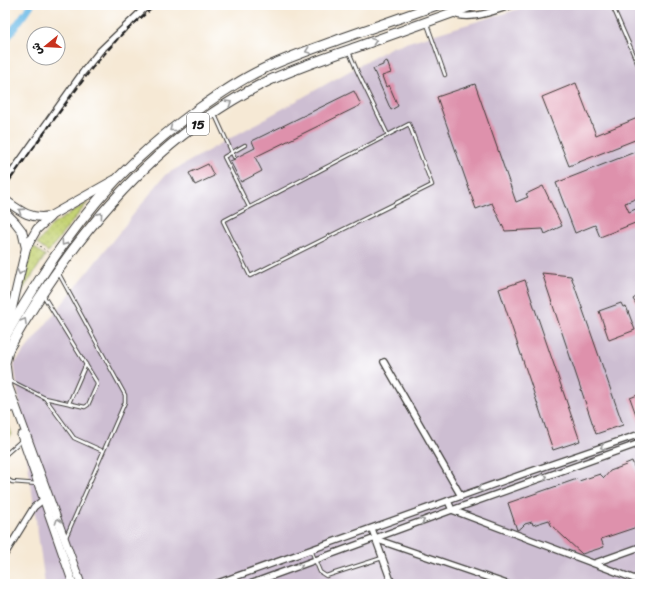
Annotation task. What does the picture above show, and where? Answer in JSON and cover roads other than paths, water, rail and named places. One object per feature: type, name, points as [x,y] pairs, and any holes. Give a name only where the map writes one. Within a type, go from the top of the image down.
[{"type":"highway","name":"15","points":[[5,354],[7,339],[24,304],[73,230],[118,177],[157,141],[224,91],[260,70],[437,5]]},
{"type":"highway","name":"15","points":[[7,339],[89,229],[124,189],[164,151],[214,113],[248,91],[304,66],[474,5]]},
{"type":"highway","points":[[355,34],[355,40],[359,46]]},
{"type":"highway","points":[[331,43],[334,47],[335,55]]},
{"type":"main road","points":[[7,339],[26,248],[30,238],[41,224],[50,216],[118,177]]},
{"type":"main road","points":[[5,200],[27,215],[39,218],[50,216]]},
{"type":"main road","points":[[5,212],[22,231],[26,248]]},
{"type":"street","points":[[452,13],[460,16],[469,16],[513,5]]},
{"type":"street","points":[[5,182],[83,72],[100,51],[145,8]]},
{"type":"street","points":[[7,339],[6,363],[8,380],[38,484],[73,584]]},
{"type":"street","points":[[384,362],[461,496]]},
{"type":"street","points":[[5,394],[10,402],[25,438],[81,584]]},
{"type":"street","points":[[215,584],[640,434]]},
{"type":"street","points":[[250,584],[640,443]]},
{"type":"street","points":[[5,554],[34,507],[44,500]]},
{"type":"street","points":[[448,501],[452,510],[640,581]]},
{"type":"street","points":[[372,529],[392,584]]},
{"type":"street","points":[[375,539],[497,582],[507,584]]},
{"type":"street","points":[[595,563],[640,547]]},
{"type":"lane","points":[[612,5],[640,69]]},
{"type":"lane","points":[[426,22],[445,75]]},
{"type":"lane","points":[[348,50],[388,135]]},
{"type":"lane","points":[[214,113],[234,158]]},
{"type":"lane","points":[[409,124],[432,185],[250,276],[223,221],[249,207],[409,124]]},
{"type":"lane","points":[[245,145],[224,157],[249,207]]},
{"type":"lane","points":[[57,271],[125,395],[125,402],[65,540]]},
{"type":"lane","points":[[8,380],[45,398],[85,407],[88,405],[97,385],[86,364],[42,293]]},
{"type":"lane","points":[[69,403],[86,364]]},
{"type":"lane","points":[[45,398],[74,438],[103,451]]},
{"type":"lane","points":[[5,455],[25,438]]},
{"type":"lane","points":[[5,478],[12,482],[38,484]]},
{"type":"lane","points":[[311,550],[321,574],[328,576],[382,558]]},
{"type":"lane","points":[[234,577],[236,584]]},
{"type":"lane","points":[[355,584],[366,584]]},
{"type":"waterway","points":[[5,41],[31,5]]},
{"type":"railway","points":[[5,186],[93,67],[122,34],[156,5]]}]
